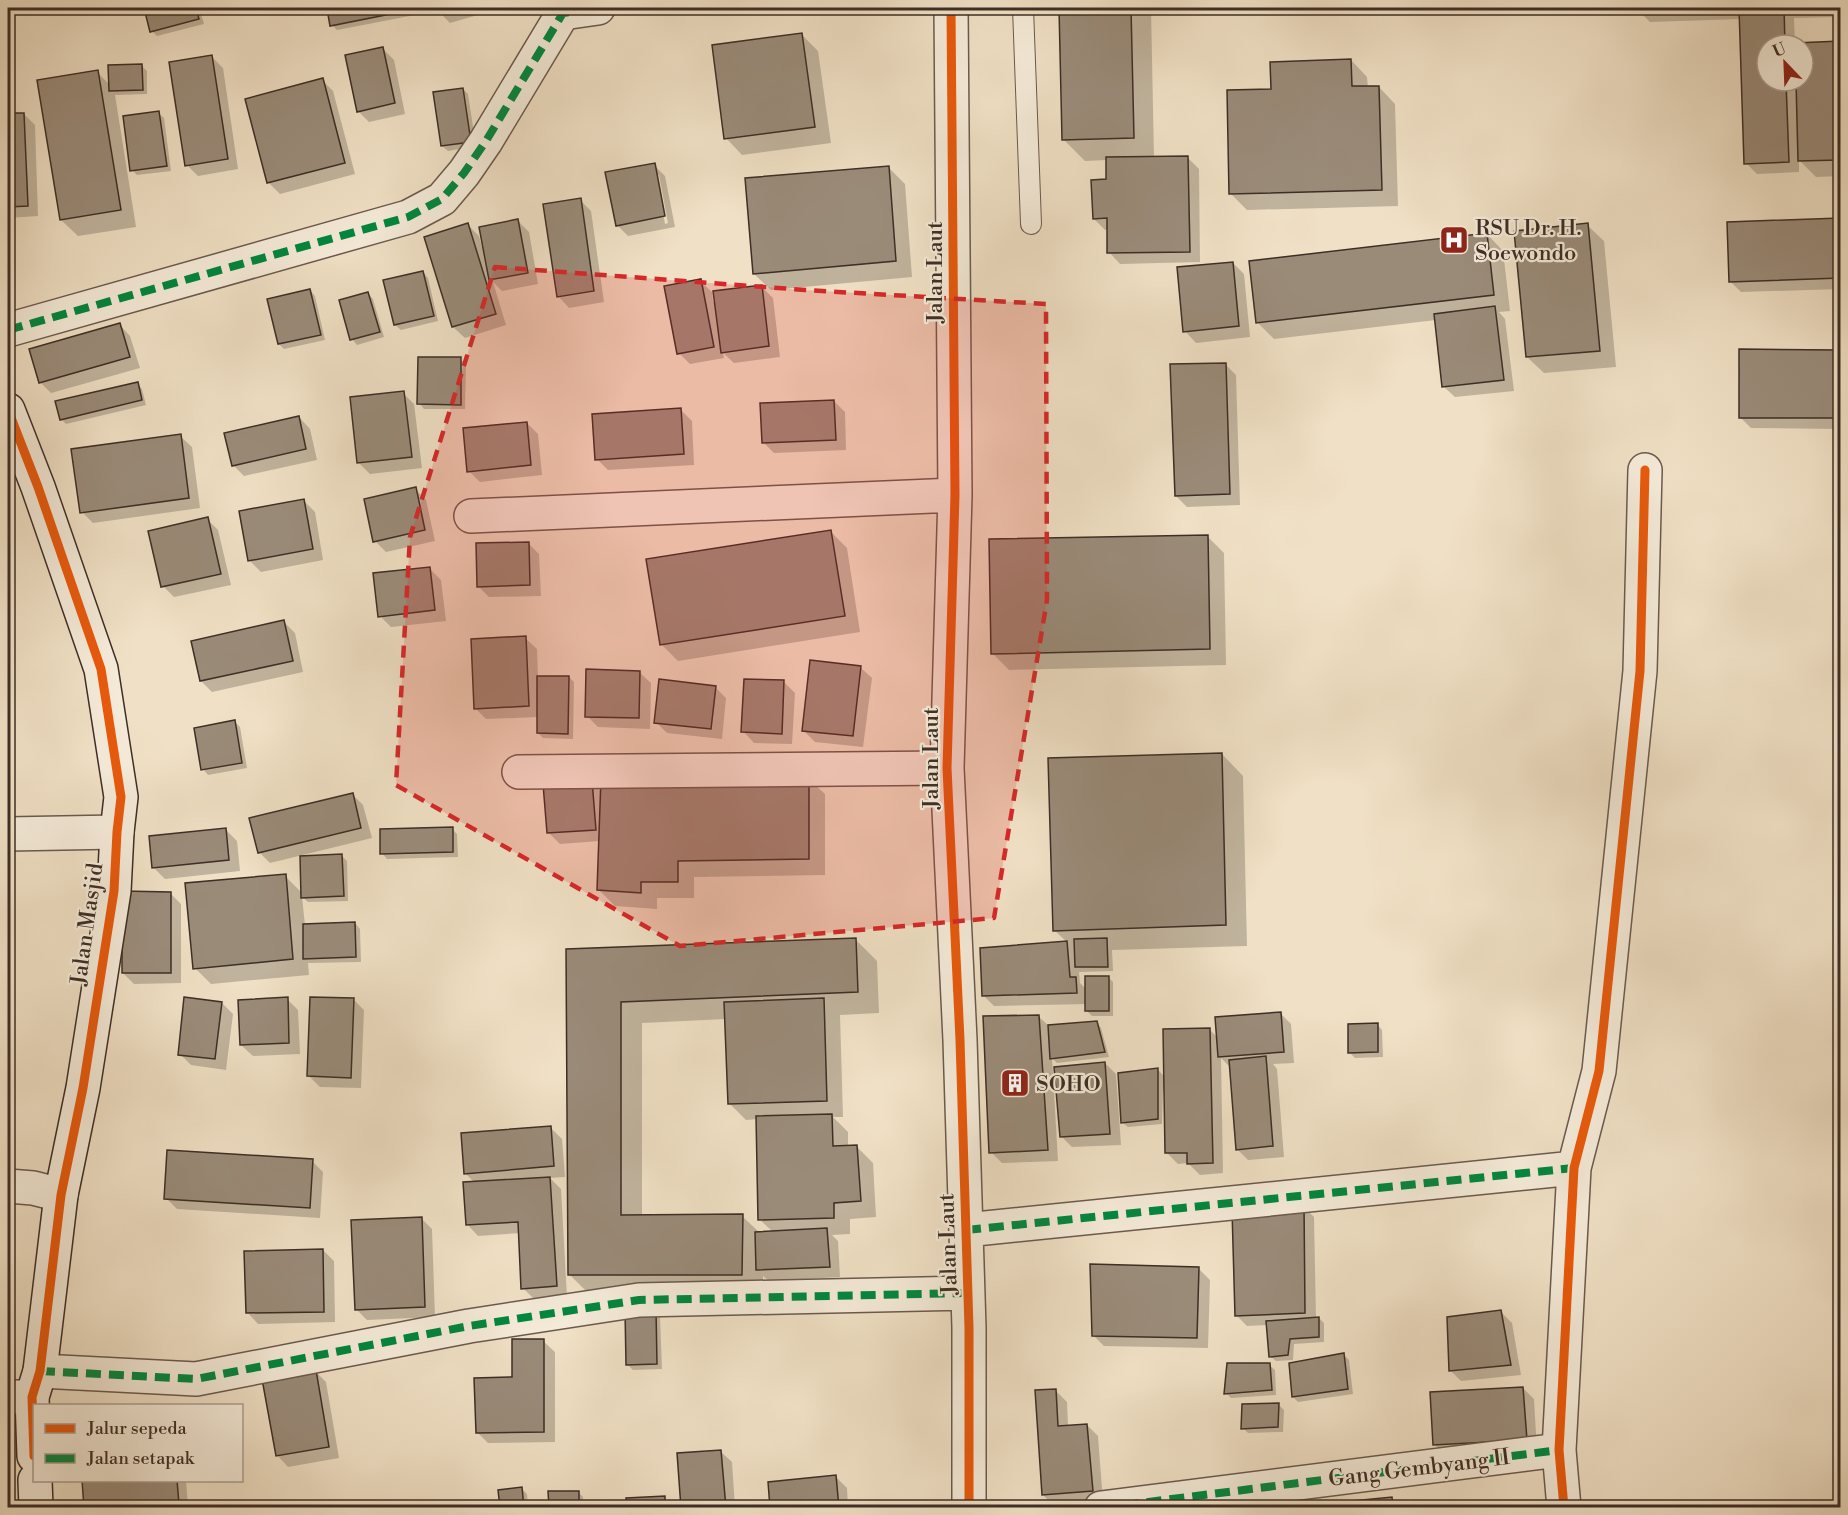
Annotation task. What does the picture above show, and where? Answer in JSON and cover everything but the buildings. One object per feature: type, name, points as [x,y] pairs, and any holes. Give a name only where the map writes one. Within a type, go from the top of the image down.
[{"type":"street","points":[[8,330],[408,217],[442,199],[464,173],[486,141],[563,10],[598,8]]},
{"type":"street","name":"Jalan Laut","points":[[951,8],[955,495],[947,768],[960,1040],[968,1293],[969,1508]]},
{"type":"street","name":"Jalan Masjid","points":[[8,410],[38,487],[101,669],[121,797],[101,832],[114,891],[83,1088],[34,1190],[27,1389],[33,1446]]},
{"type":"street","points":[[1564,1508],[1559,1450],[1574,1168],[1599,1071],[1638,683],[1645,470]]},
{"type":"street","points":[[471,516],[955,495]]},
{"type":"street","points":[[519,772],[947,768]]},
{"type":"street","points":[[8,834],[101,832]]},
{"type":"street","points":[[966,1230],[1574,1168]]},
{"type":"street","points":[[27,1389],[196,1379],[469,1326],[639,1300],[968,1293]]},
{"type":"street","name":"Gang Gembyang II","points":[[1101,1508],[1559,1450]]},
{"type":"street","points":[[35,1482],[36,1508]]},
{"type":"lane","points":[[1023,8],[1031,224]]},
{"type":"highlighted area","points":[[495,267],[805,290],[1046,304],[1047,600],[994,918],[680,946],[396,785],[410,537]]},
{"type":"marked path","points":[[8,330],[408,217],[442,199],[464,173],[486,141],[563,13],[598,8]]},
{"type":"marked path","points":[[966,1230],[1574,1168]]},
{"type":"marked path","points":[[40,1371],[196,1379],[469,1326],[639,1300],[968,1293]]},
{"type":"marked path","points":[[1101,1508],[1559,1450]]},
{"type":"cycle path","points":[[951,8],[955,495],[947,768],[960,1040],[969,1328],[969,1508]]},
{"type":"cycle path","points":[[8,410],[38,487],[101,669],[121,797],[114,891],[83,1088],[61,1195],[40,1371],[32,1397],[33,1426]]},
{"type":"cycle path","points":[[1564,1508],[1559,1450],[1574,1168],[1599,1071],[1640,671],[1645,470]]},
{"type":"place","name":"RSU Dr. H. Soewondo","points":[[1454,240]]},
{"type":"place","name":"SOHO","points":[[1015,1083]]}]
